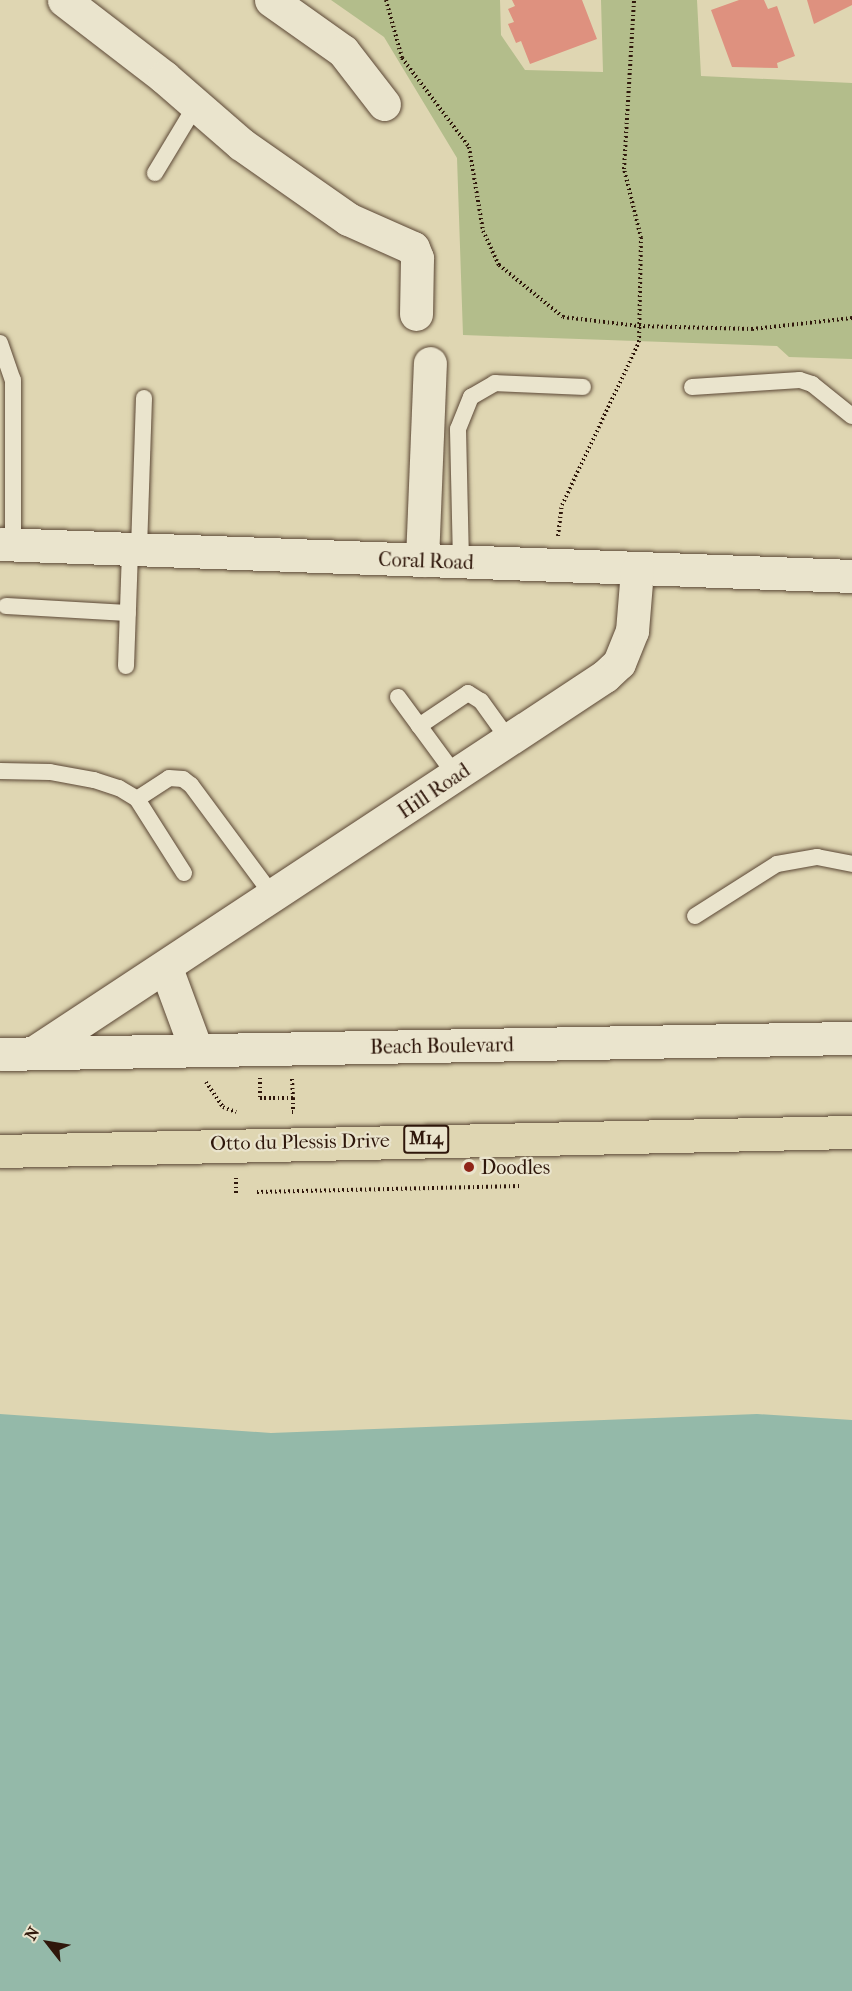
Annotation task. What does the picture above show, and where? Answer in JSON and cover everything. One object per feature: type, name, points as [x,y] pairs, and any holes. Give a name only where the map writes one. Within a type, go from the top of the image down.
[{"type":"main road","name":"Otto du Plessis Drive","points":[[0,1150],[852,1131]]},
{"type":"street","points":[[64,0],[196,105],[218,127],[348,219],[413,248],[417,258],[416,314]]},
{"type":"street","points":[[271,0],[343,51],[384,104]]},
{"type":"street","points":[[422,560],[430,363]]},
{"type":"street","name":"Coral Road","points":[[6,544],[637,570],[852,576]]},
{"type":"street","name":"Hill Road","points":[[33,1053],[166,969],[605,676],[619,663],[632,631],[637,570]]},
{"type":"street","points":[[166,969],[196,1049]]},
{"type":"street","name":"Beach Boulevard","points":[[0,1054],[852,1038]]},
{"type":"lane","points":[[155,172],[196,105]]},
{"type":"lane","points":[[0,343],[13,380],[6,544]]},
{"type":"lane","points":[[692,387],[800,380],[812,384],[852,416]]},
{"type":"lane","points":[[461,562],[458,429],[471,397],[495,384],[583,387]]},
{"type":"lane","points":[[126,666],[144,398]]},
{"type":"lane","points":[[6,606],[128,613]]},
{"type":"lane","points":[[419,726],[468,693],[481,701],[509,740]]},
{"type":"lane","points":[[398,696],[456,776]]},
{"type":"lane","points":[[0,771],[50,772],[94,780],[119,788],[137,799],[184,873]]},
{"type":"lane","points":[[137,799],[169,778],[183,779],[191,785],[274,897]]},
{"type":"lane","points":[[695,916],[777,864],[818,857],[852,864]]},
{"type":"path","points":[[386,0],[402,58],[469,147],[483,231],[499,265],[562,317],[639,326],[752,329],[852,318]]},
{"type":"path","points":[[555,566],[562,505],[639,342],[641,238],[624,169],[634,0]]},
{"type":"path","points":[[196,1049],[211,1090],[223,1107],[236,1112],[248,1112]]},
{"type":"path","points":[[270,1072],[260,1073],[260,1098],[293,1098]]},
{"type":"path","points":[[282,1112],[293,1112],[293,1085]]},
{"type":"path","points":[[236,1112],[236,1120]]},
{"type":"path","points":[[236,1180],[236,1193]]},
{"type":"path","points":[[257,1192],[521,1186]]},
{"type":"shaded area","points":[[331,0],[500,0],[501,35],[525,70],[603,72],[601,0],[697,0],[701,76],[852,83],[852,359],[789,357],[777,346],[463,335],[457,158],[384,37]]},
{"type":"shaded area","points":[[0,1414],[271,1433],[757,1414],[852,1420],[852,1991],[0,1991]]},
{"type":"building","points":[[512,0],[582,0],[597,39],[530,64],[521,41],[516,43],[508,24],[514,22],[508,9],[515,6]]},
{"type":"building","points":[[739,0],[764,0],[768,9],[777,6],[795,56],[777,63],[778,68],[732,67],[711,10]]},
{"type":"building","points":[[807,0],[852,0],[852,5],[814,24]]},
{"type":"place","name":"Doodles","points":[[469,1167]]}]
